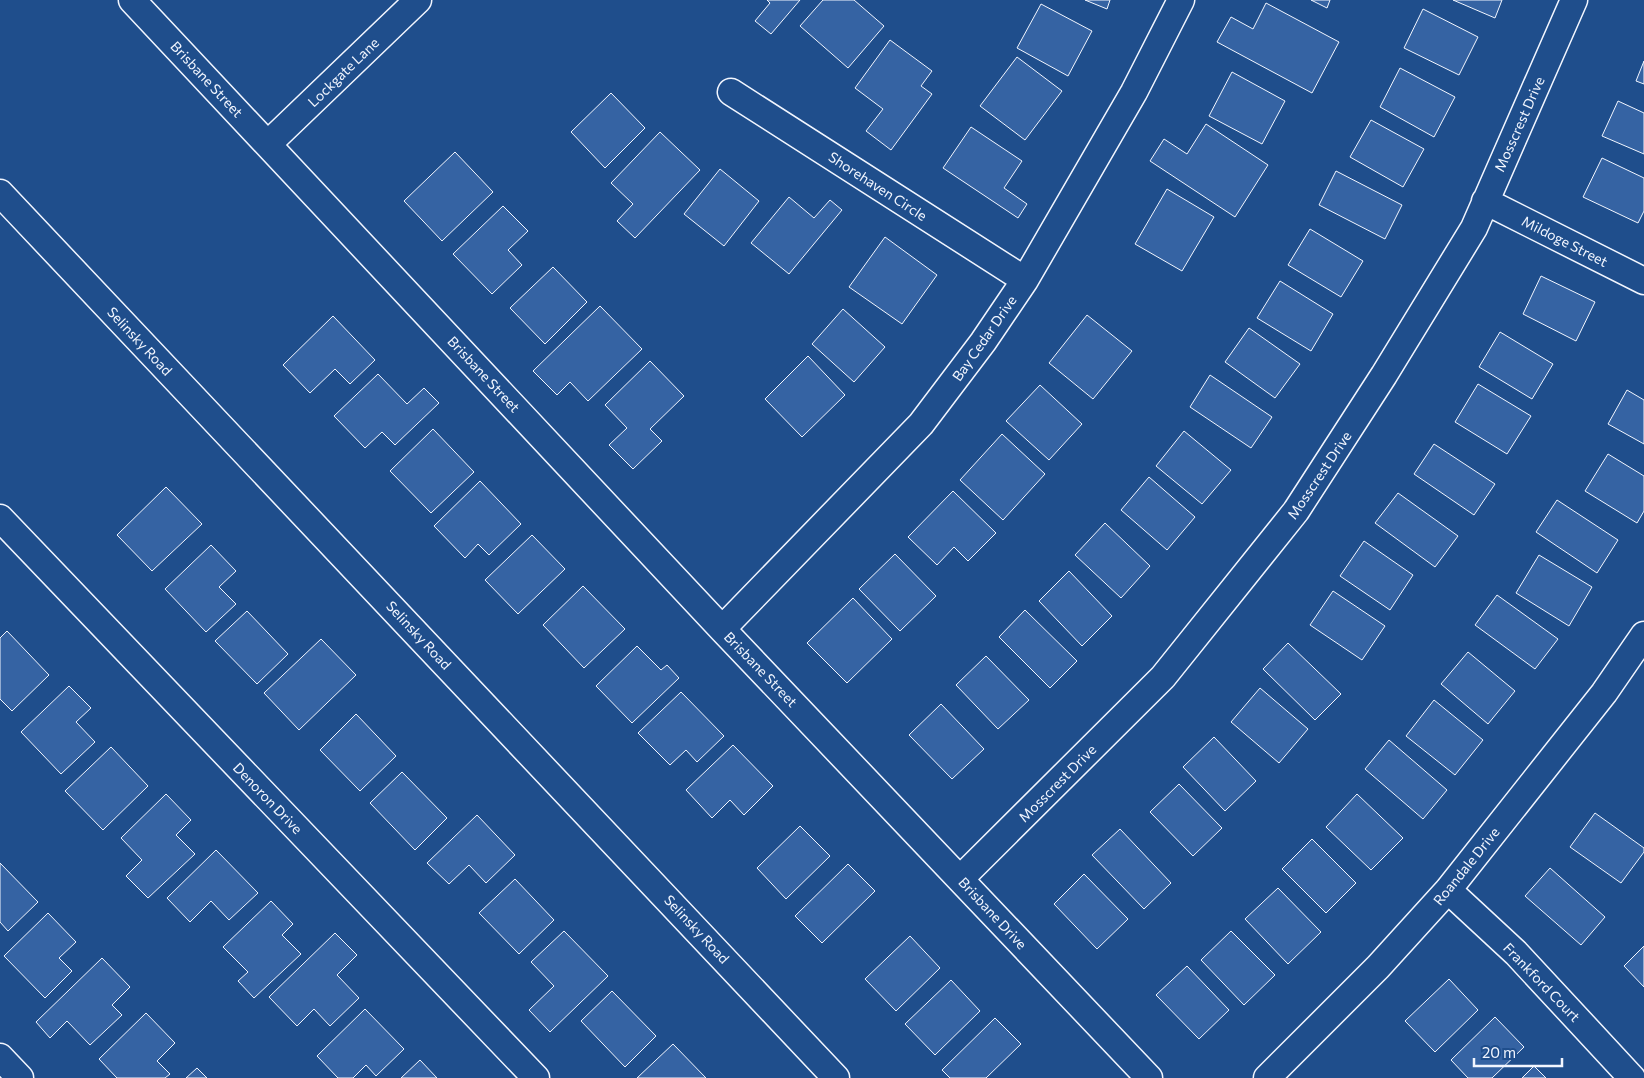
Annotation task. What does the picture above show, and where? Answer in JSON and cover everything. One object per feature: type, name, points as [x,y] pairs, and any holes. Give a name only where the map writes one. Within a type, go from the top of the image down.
[{"type":"street","name":"Brisbane Street","points":[[132,0],[722,629],[837,748]]},
{"type":"street","name":"Lockgate Lane","points":[[268,144],[418,0]]},
{"type":"street","name":"Bay Cedar Drive","points":[[722,629],[921,424],[983,342],[1025,280],[1134,92],[1181,0]]},
{"type":"street","name":"Mosscrest Drive","points":[[960,879],[1163,677],[1296,511],[1384,375],[1474,228],[1574,0]]},
{"type":"street","name":"Shorehaven Circle","points":[[732,92],[1025,280]]},
{"type":"street","name":"Selinsky Road","points":[[0,193],[836,1078]]},
{"type":"street","name":"Mildoge Street","points":[[1485,201],[1644,281]]},
{"type":"street","name":"Denoron Drive","points":[[0,518],[536,1078]]},
{"type":"street","name":"Roandale Drive","points":[[1267,1078],[1378,967],[1448,890],[1604,693],[1644,635]]},
{"type":"street","name":"Brisbane Drive","points":[[837,748],[1149,1078]]},
{"type":"street","name":"Frankford Court","points":[[1448,890],[1516,953],[1632,1078]]},
{"type":"street","points":[[0,1057],[20,1078]]},
{"type":"building","points":[[767,0],[800,0],[771,34],[755,21],[770,3]]},
{"type":"building","points":[[823,0],[854,0],[884,26],[848,68],[800,26]]},
{"type":"building","points":[[1085,0],[1110,0],[1107,9]]},
{"type":"building","points":[[1311,0],[1330,0],[1327,8]]},
{"type":"building","points":[[1453,0],[1502,0],[1495,18]]},
{"type":"building","points":[[1266,3],[1339,42],[1312,93],[1217,42],[1231,17],[1253,29]]},
{"type":"building","points":[[1041,4],[1092,31],[1068,76],[1017,48]]},
{"type":"building","points":[[1423,9],[1478,37],[1459,75],[1404,48]]},
{"type":"building","points":[[890,40],[932,71],[921,86],[932,94],[891,150],[866,131],[883,109],[855,88]]},
{"type":"building","points":[[1017,57],[1062,91],[1025,140],[980,106]]},
{"type":"building","points":[[1644,61],[1644,84],[1636,81]]},
{"type":"building","points":[[1400,68],[1455,97],[1434,137],[1380,107]]},
{"type":"building","points":[[1232,72],[1285,101],[1262,144],[1209,116]]},
{"type":"building","points":[[611,93],[645,128],[605,168],[571,132]]},
{"type":"building","points":[[1618,101],[1644,113],[1644,154],[1602,136]]},
{"type":"building","points":[[1371,120],[1424,149],[1403,187],[1350,157]]},
{"type":"building","points":[[1206,124],[1268,165],[1235,217],[1150,161],[1164,139],[1187,154]]},
{"type":"building","points":[[971,127],[1022,161],[1004,188],[1027,204],[1018,218],[943,168]]},
{"type":"building","points":[[660,132],[700,170],[635,238],[617,221],[633,204],[611,183]]},
{"type":"building","points":[[455,152],[493,192],[442,241],[404,201]]},
{"type":"building","points":[[1602,158],[1644,178],[1644,211],[1638,223],[1583,197]]},
{"type":"building","points":[[720,169],[759,201],[724,246],[684,214]]},
{"type":"building","points":[[1336,171],[1402,205],[1385,239],[1319,205]]},
{"type":"building","points":[[1167,189],[1214,217],[1182,271],[1135,244]]},
{"type":"building","points":[[789,197],[814,218],[830,200],[842,210],[789,274],[751,243]]},
{"type":"building","points":[[503,206],[528,231],[508,250],[522,265],[492,294],[453,254]]},
{"type":"building","points":[[1310,229],[1363,261],[1341,297],[1288,265]]},
{"type":"building","points":[[885,237],[937,275],[902,324],[849,287]]},
{"type":"building","points":[[553,267],[587,302],[545,344],[510,308]]},
{"type":"building","points":[[1541,276],[1595,302],[1576,341],[1523,314]]},
{"type":"building","points":[[1280,281],[1333,314],[1311,351],[1257,318]]},
{"type":"building","points":[[600,306],[642,349],[588,401],[570,382],[557,395],[533,371]]},
{"type":"building","points":[[843,309],[885,347],[854,382],[812,344]]},
{"type":"building","points":[[1087,315],[1132,351],[1093,399],[1049,363]]},
{"type":"building","points":[[333,316],[375,360],[350,384],[335,369],[310,393],[283,365]]},
{"type":"building","points":[[1249,328],[1300,364],[1275,398],[1225,362]]},
{"type":"building","points":[[1500,332],[1553,364],[1532,399],[1479,367]]},
{"type":"building","points":[[808,356],[845,395],[802,437],[765,399]]},
{"type":"building","points":[[650,361],[684,396],[650,429],[662,441],[633,469],[609,445],[627,428],[605,405]]},
{"type":"building","points":[[378,374],[407,404],[424,388],[439,403],[395,445],[382,432],[365,448],[334,416]]},
{"type":"building","points":[[1210,375],[1272,417],[1251,448],[1190,407]]},
{"type":"building","points":[[1478,384],[1531,416],[1507,454],[1455,422]]},
{"type":"building","points":[[1040,385],[1082,424],[1049,460],[1006,421]]},
{"type":"building","points":[[1627,390],[1644,400],[1644,444],[1608,424]]},
{"type":"building","points":[[433,429],[474,472],[431,513],[390,471]]},
{"type":"building","points":[[1184,431],[1231,470],[1202,504],[1156,466]]},
{"type":"building","points":[[1002,434],[1045,474],[1003,520],[960,480]]},
{"type":"building","points":[[1434,444],[1495,484],[1474,515],[1414,474]]},
{"type":"building","points":[[1608,454],[1644,476],[1644,511],[1637,523],[1585,491]]},
{"type":"building","points":[[1149,477],[1195,517],[1167,550],[1121,510]]},
{"type":"building","points":[[480,481],[521,524],[489,555],[478,544],[465,558],[434,526]]},
{"type":"building","points":[[166,487],[202,524],[152,571],[117,535]]},
{"type":"building","points":[[953,491],[996,533],[968,561],[954,547],[937,565],[908,537]]},
{"type":"building","points":[[1398,493],[1458,536],[1435,567],[1375,523]]},
{"type":"building","points":[[1557,500],[1618,540],[1597,573],[1536,532]]},
{"type":"building","points":[[1105,523],[1150,566],[1121,598],[1075,555]]},
{"type":"building","points":[[532,535],[565,569],[518,614],[485,580]]},
{"type":"building","points":[[1364,541],[1413,575],[1390,610],[1340,576]]},
{"type":"building","points":[[211,545],[236,571],[219,587],[236,604],[206,632],[165,589]]},
{"type":"building","points":[[895,554],[936,596],[900,631],[859,589]]},
{"type":"building","points":[[1539,555],[1592,587],[1569,626],[1516,593]]},
{"type":"building","points":[[1069,571],[1112,616],[1082,646],[1039,601]]},
{"type":"building","points":[[583,586],[625,629],[584,668],[543,625]]},
{"type":"building","points":[[1333,591],[1385,626],[1362,660],[1310,625]]},
{"type":"building","points":[[1497,595],[1558,639],[1535,669],[1475,625]]},
{"type":"building","points":[[853,598],[892,639],[847,683],[807,643]]},
{"type":"building","points":[[1025,610],[1077,661],[1050,688],[999,637]]},
{"type":"building","points":[[247,611],[288,654],[257,684],[215,641]]},
{"type":"building","points":[[7,631],[49,675],[12,711],[0,699],[0,638]]},
{"type":"building","points":[[321,639],[356,675],[299,730],[264,693]]},
{"type":"building","points":[[1288,643],[1341,694],[1315,720],[1263,669]]},
{"type":"building","points":[[637,646],[661,670],[667,665],[679,678],[632,723],[596,686]]},
{"type":"building","points":[[1468,652],[1515,691],[1488,724],[1441,684]]},
{"type":"building","points":[[986,656],[1029,700],[998,729],[956,685]]},
{"type":"building","points":[[69,686],[91,708],[76,722],[95,742],[61,774],[21,732]]},
{"type":"building","points":[[1260,688],[1308,729],[1279,763],[1231,722]]},
{"type":"building","points":[[681,692],[724,736],[697,762],[686,750],[670,765],[638,733]]},
{"type":"building","points":[[1434,700],[1483,740],[1455,775],[1406,736]]},
{"type":"building","points":[[941,704],[984,749],[952,779],[909,735]]},
{"type":"building","points":[[356,714],[396,756],[360,791],[320,750]]},
{"type":"building","points":[[1214,737],[1256,781],[1225,811],[1183,767]]},
{"type":"building","points":[[1389,740],[1447,790],[1423,819],[1365,769]]},
{"type":"building","points":[[733,745],[773,786],[744,815],[730,800],[712,818],[686,790]]},
{"type":"building","points":[[111,747],[148,786],[103,830],[65,791]]},
{"type":"building","points":[[402,772],[447,818],[415,850],[370,803]]},
{"type":"building","points":[[1179,784],[1222,828],[1193,856],[1150,812]]},
{"type":"building","points":[[166,794],[191,820],[176,835],[195,854],[148,898],[126,876],[142,860],[121,838]]},
{"type":"building","points":[[1357,794],[1403,838],[1371,870],[1326,827]]},
{"type":"building","points":[[1595,813],[1644,848],[1644,852],[1621,883],[1570,847]]},
{"type":"building","points":[[477,815],[515,855],[486,883],[469,865],[449,884],[427,863]]},
{"type":"building","points":[[800,826],[830,856],[786,899],[757,868]]},
{"type":"building","points":[[1120,829],[1171,883],[1144,909],[1092,855]]},
{"type":"building","points":[[1312,839],[1356,883],[1326,913],[1282,869]]},
{"type":"building","points":[[216,850],[258,893],[229,920],[211,901],[190,922],[167,898]]},
{"type":"building","points":[[0,863],[38,902],[8,931],[0,922]]},
{"type":"building","points":[[848,864],[875,891],[822,943],[795,916]]},
{"type":"building","points":[[1550,868],[1605,917],[1581,945],[1525,896]]},
{"type":"building","points":[[1084,874],[1128,919],[1097,949],[1054,904]]},
{"type":"building","points":[[515,879],[554,920],[519,954],[479,913]]},
{"type":"building","points":[[1278,888],[1321,932],[1288,964],[1245,919]]},
{"type":"building","points":[[271,901],[293,924],[282,935],[301,954],[254,998],[238,981],[248,972],[223,947]]},
{"type":"building","points":[[48,913],[76,942],[59,958],[72,971],[45,998],[4,956]]},
{"type":"building","points":[[564,931],[608,976],[550,1032],[529,1010],[554,986],[531,962]]},
{"type":"building","points":[[1231,931],[1275,975],[1244,1005],[1201,960]]},
{"type":"building","points":[[335,933],[357,955],[337,975],[359,998],[330,1026],[314,1009],[297,1026],[269,997]]},
{"type":"building","points":[[910,936],[940,968],[896,1011],[865,979]]},
{"type":"building","points":[[1644,946],[1644,987],[1624,966]]},
{"type":"building","points":[[102,958],[130,987],[112,1005],[122,1015],[90,1045],[67,1021],[50,1038],[36,1022]]},
{"type":"building","points":[[1187,966],[1229,1010],[1199,1039],[1156,995]]},
{"type":"building","points":[[1449,979],[1478,1010],[1435,1052],[1405,1021]]},
{"type":"building","points":[[951,980],[980,1011],[935,1055],[905,1024]]},
{"type":"building","points":[[612,991],[656,1036],[625,1067],[581,1021]]},
{"type":"building","points":[[365,1009],[404,1049],[376,1076],[366,1065],[353,1078],[338,1078],[317,1056]]},
{"type":"building","points":[[146,1013],[175,1043],[157,1061],[170,1074],[165,1078],[117,1078],[99,1059]]},
{"type":"building","points":[[1495,1017],[1524,1047],[1492,1078],[1468,1078],[1451,1060]]},
{"type":"building","points":[[995,1018],[1021,1044],[986,1078],[950,1078],[942,1070]]},
{"type":"building","points":[[673,1044],[706,1078],[637,1078]]},
{"type":"building","points":[[420,1060],[437,1078],[401,1078]]},
{"type":"building","points":[[1534,1066],[1546,1078],[1522,1078]]},
{"type":"building","points":[[197,1068],[207,1078],[186,1078]]}]
